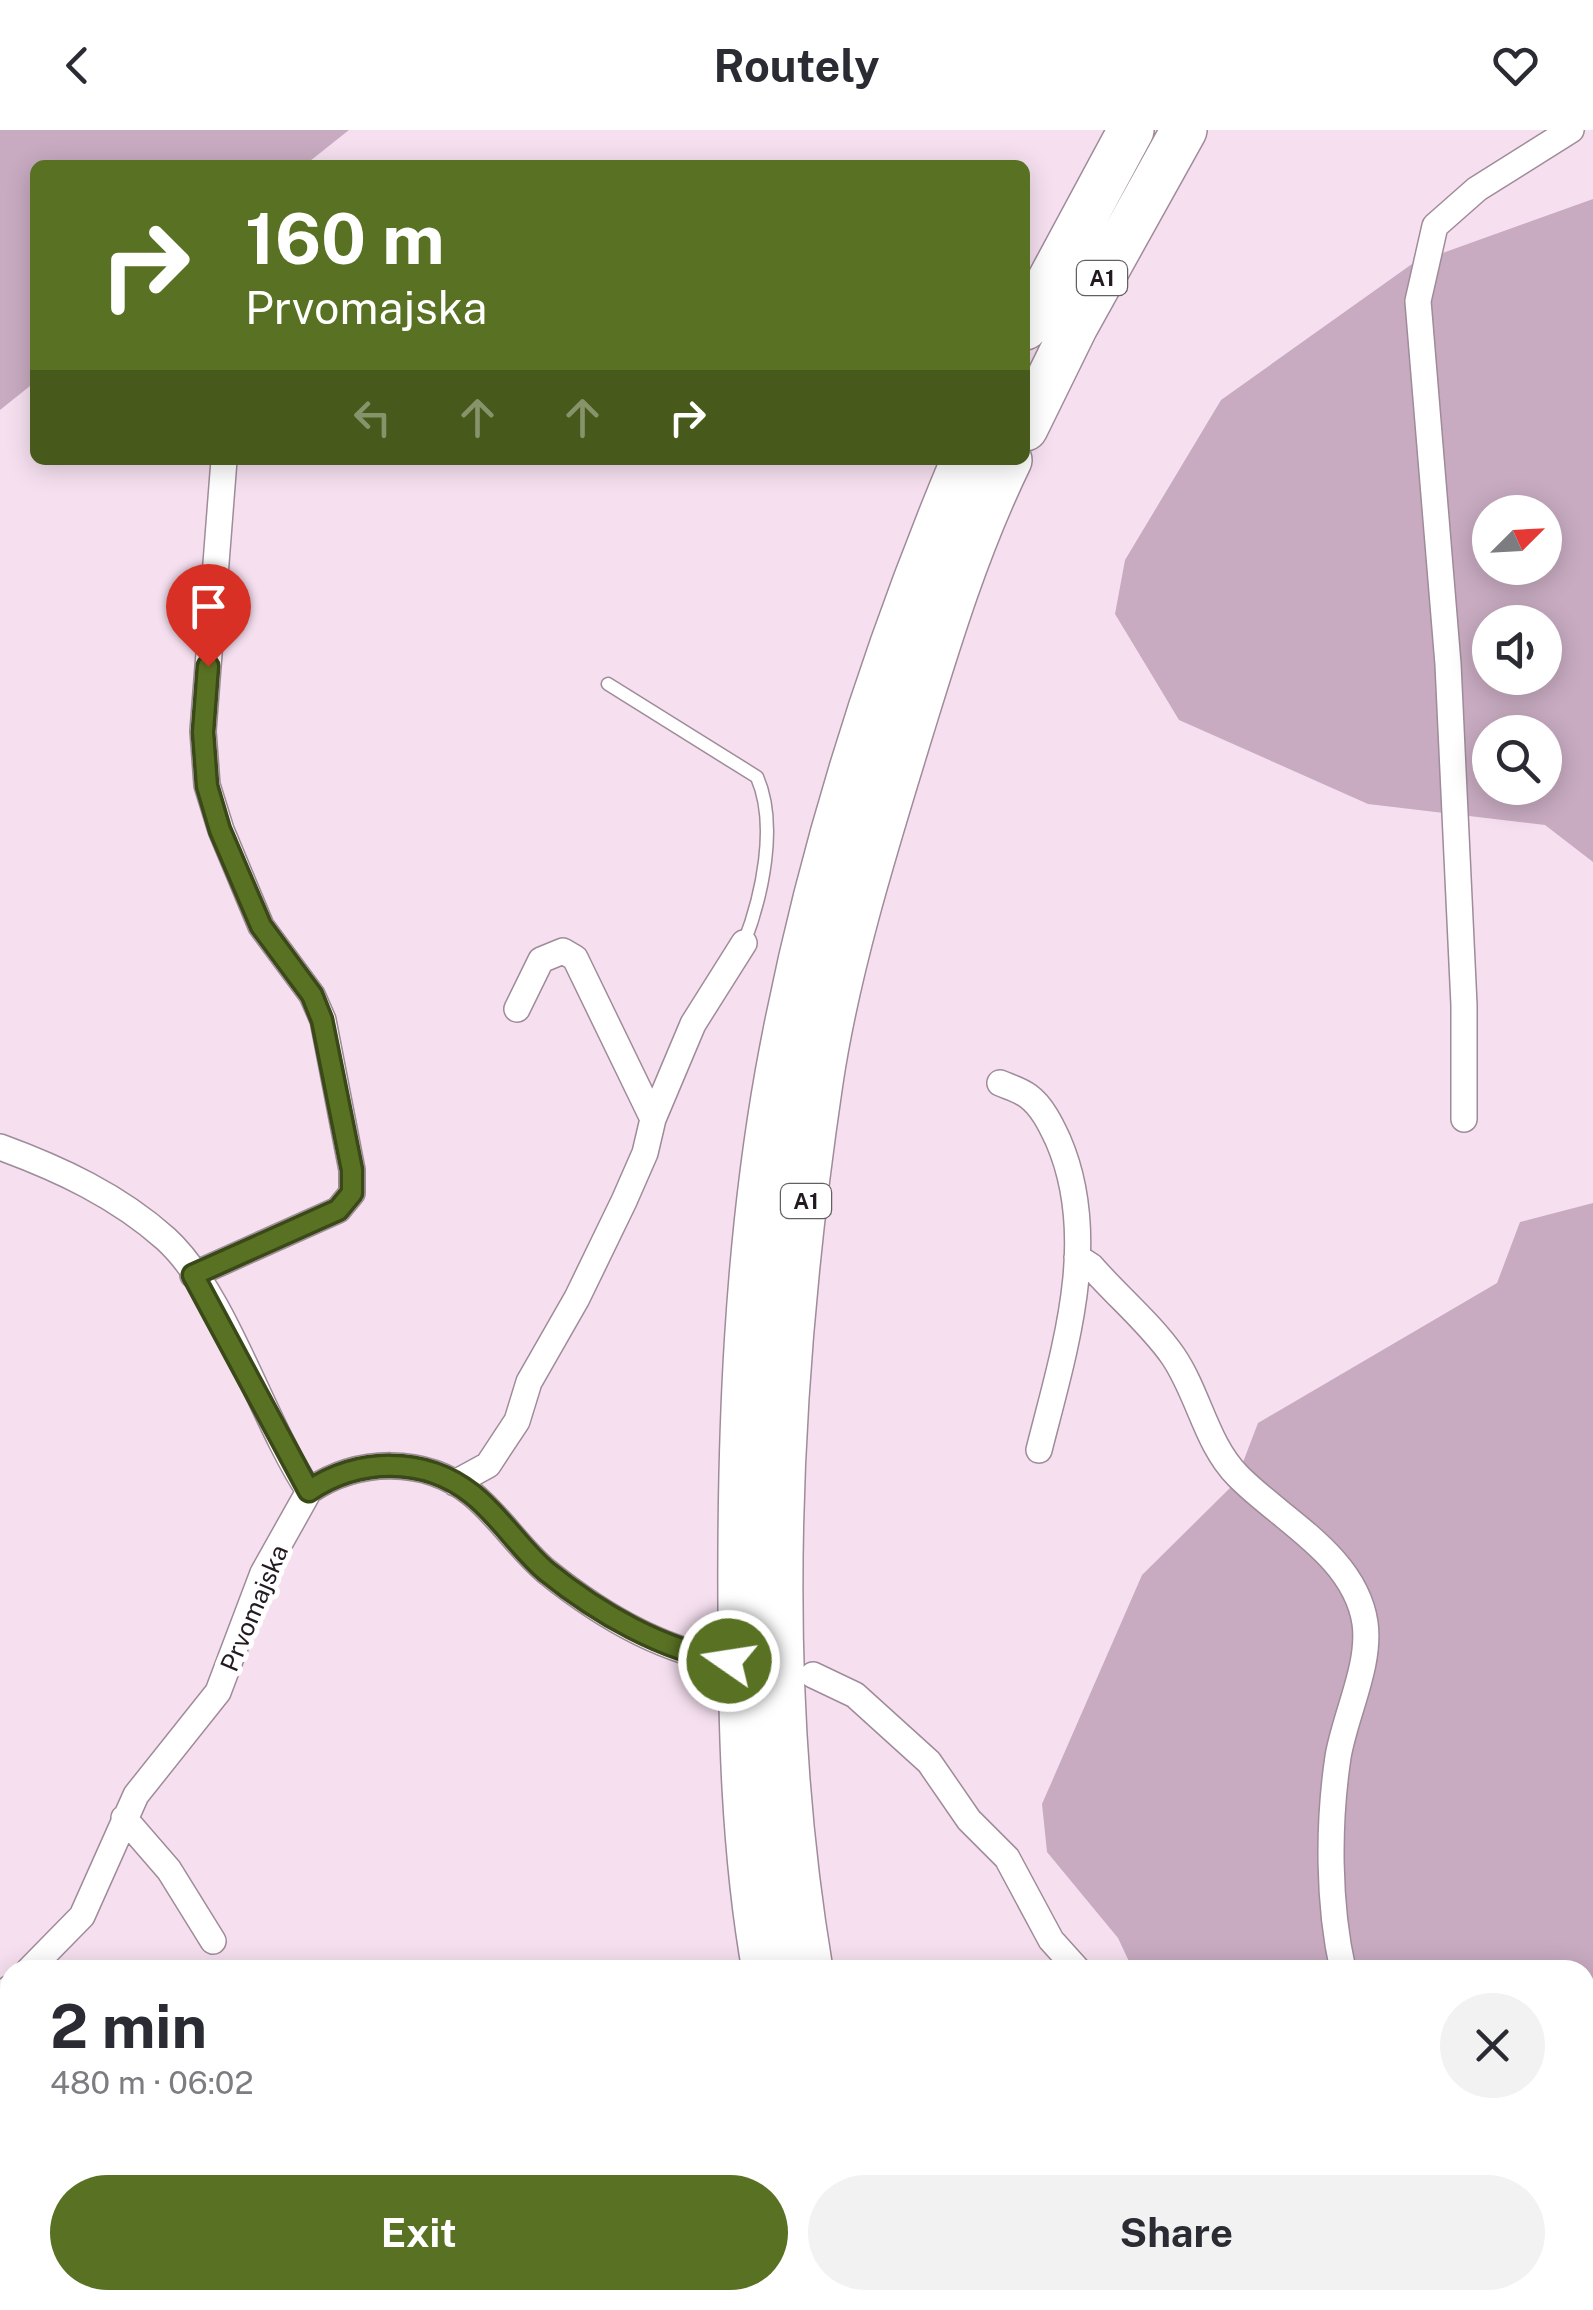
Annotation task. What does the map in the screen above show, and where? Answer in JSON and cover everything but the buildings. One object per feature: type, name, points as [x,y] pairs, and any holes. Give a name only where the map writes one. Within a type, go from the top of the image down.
[{"type":"highway","name":"A1","points":[[1030,318],[1131,130]]},
{"type":"highway","name":"A1","points":[[1030,418],[1075,326],[1184,130]]},
{"type":"highway","name":"A1","points":[[764,1960],[742,1700],[740,1520],[749,1313],[778,1075],[830,837],[909,590],[962,465]]},
{"type":"highway","name":"A1","points":[[809,1960],[792,1824],[784,1694],[783,1518],[793,1318],[820,1078],[873,852],[946,616],[1007,465]]},
{"type":"street","points":[[1464,1119],[1464,1005],[1448,664],[1418,300],[1435,226],[1477,189],[1571,130]]},
{"type":"street","points":[[193,1275],[338,1210],[352,1193],[352,1170],[322,1020],[312,995],[261,926],[220,830],[207,786],[203,732],[224,465]]},
{"type":"street","points":[[455,1483],[488,1464],[517,1421],[529,1382],[577,1298],[624,1201],[693,1024],[744,943]]},
{"type":"street","points":[[516,1009],[541,960],[563,951],[575,958],[654,1119]]},
{"type":"street","points":[[1000,1083],[1029,1096],[1049,1120],[1072,1188],[1077,1257],[1061,1359],[1040,1450]]},
{"type":"street","points":[[0,1147],[70,1173],[168,1241],[193,1275],[309,1491],[357,1467],[382,1464],[411,1468],[455,1483],[488,1509],[544,1569],[577,1594],[648,1636],[700,1657],[729,1661]]},
{"type":"street","points":[[1077,1257],[1091,1266],[1172,1354],[1201,1406],[1222,1460],[1318,1546],[1359,1597],[1364,1641],[1338,1758],[1334,1806],[1334,1886],[1341,1960]]},
{"type":"street","name":"Prvomajska","points":[[39,1960],[82,1916],[124,1818],[148,1778],[172,1754],[218,1692],[264,1573],[309,1491]]},
{"type":"street","points":[[813,1674],[855,1696],[930,1762],[969,1820],[1007,1858],[1051,1940],[1069,1960]]},
{"type":"street","points":[[124,1818],[169,1870],[213,1941]]},
{"type":"lane","points":[[608,684],[757,778],[766,820],[764,849],[753,921],[744,943]]},
{"type":"shaded area","points":[[0,130],[349,130],[311,160],[30,160],[30,386],[0,410]]},
{"type":"shaded area","points":[[1593,199],[1593,862],[1545,825],[1368,804],[1179,720],[1115,614],[1125,560],[1221,400],[1412,264]]},
{"type":"shaded area","points":[[1593,1203],[1593,1960],[1128,1960],[1118,1938],[1047,1852],[1042,1804],[1142,1575],[1235,1483],[1258,1423],[1497,1283],[1520,1222]]},
{"type":"route","points":[[208,666],[203,732],[207,786],[220,830],[261,926],[312,995],[322,1020],[352,1170],[352,1193],[338,1210],[193,1275],[242,1361],[276,1434],[309,1491],[328,1478],[357,1467],[382,1464],[411,1468],[455,1483],[488,1509],[544,1569],[577,1594],[648,1636],[700,1657],[729,1661]]}]
